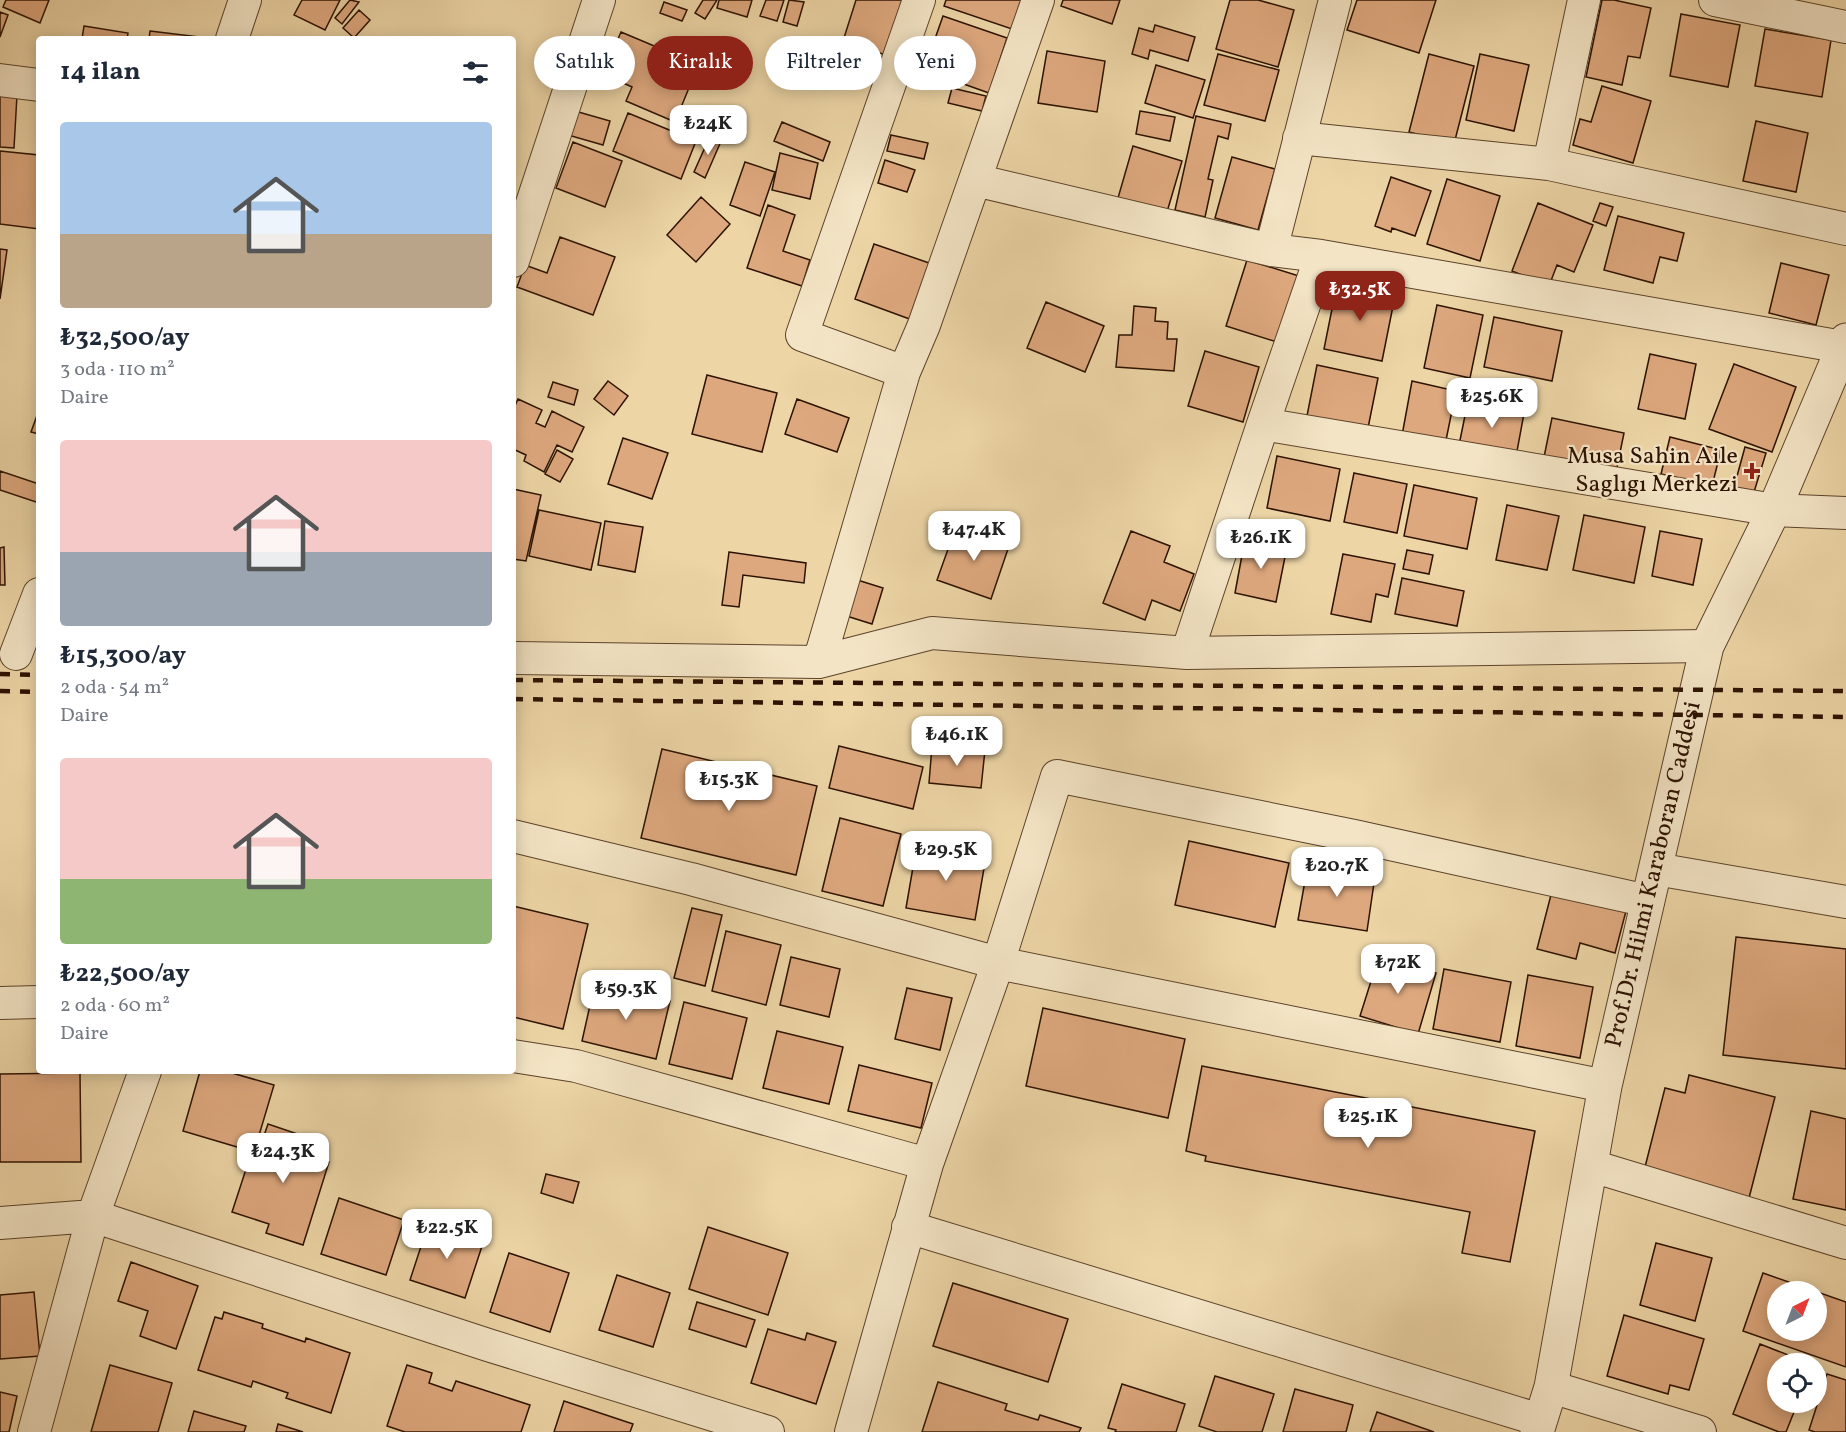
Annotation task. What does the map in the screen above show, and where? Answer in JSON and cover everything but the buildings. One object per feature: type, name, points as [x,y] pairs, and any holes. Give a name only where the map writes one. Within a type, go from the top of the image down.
[{"type":"street","points":[[233,36],[245,0]]},
{"type":"street","points":[[516,252],[599,0]]},
{"type":"street","points":[[904,372],[802,335],[919,0]]},
{"type":"street","points":[[819,662],[904,372],[924,325],[1038,0]]},
{"type":"street","points":[[1271,250],[1335,0]]},
{"type":"street","points":[[1549,164],[1584,0]]},
{"type":"street","points":[[1715,0],[1846,27]]},
{"type":"street","points":[[0,80],[36,85]]},
{"type":"street","points":[[1299,138],[1549,164],[1846,229]]},
{"type":"street","points":[[975,180],[1271,250],[1321,256],[1845,344]]},
{"type":"street","points":[[1187,653],[1321,256]]},
{"type":"street","name":"Prof.Dr. Hilmi Karaboran Caddesi","points":[[1539,1426],[1551,1387],[1605,1086],[1707,646],[1774,510],[1845,344]]},
{"type":"street","points":[[1263,424],[1774,510],[1846,513]]},
{"type":"street","points":[[18,654],[36,603]]},
{"type":"street","points":[[516,658],[819,662],[932,633],[1187,653],[1707,646]]},
{"type":"street","points":[[851,1432],[927,1164],[998,963],[1057,776],[1353,836],[1648,901]]},
{"type":"street","points":[[516,837],[691,879],[998,963],[1605,1086]]},
{"type":"street","points":[[1656,869],[1846,902]]},
{"type":"street","points":[[0,1003],[36,1002]]},
{"type":"street","points":[[516,1056],[576,1066],[927,1164]]},
{"type":"street","points":[[34,1432],[93,1216],[144,1074]]},
{"type":"street","points":[[1592,1166],[1846,1243]]},
{"type":"street","points":[[0,1223],[93,1216],[488,1345],[768,1432]]},
{"type":"street","points":[[908,1227],[1539,1426]]},
{"type":"street","points":[[1551,1387],[1700,1432]]},
{"type":"railway","points":[[0,674],[36,675]]},
{"type":"railway","points":[[516,680],[1846,691]]},
{"type":"railway","points":[[0,691],[36,692]]},
{"type":"railway","points":[[516,699],[1846,717]]},
{"type":"place","name":"Musa Sahin Aile Saglıgı Merkezi","points":[[1752,471]]}]
